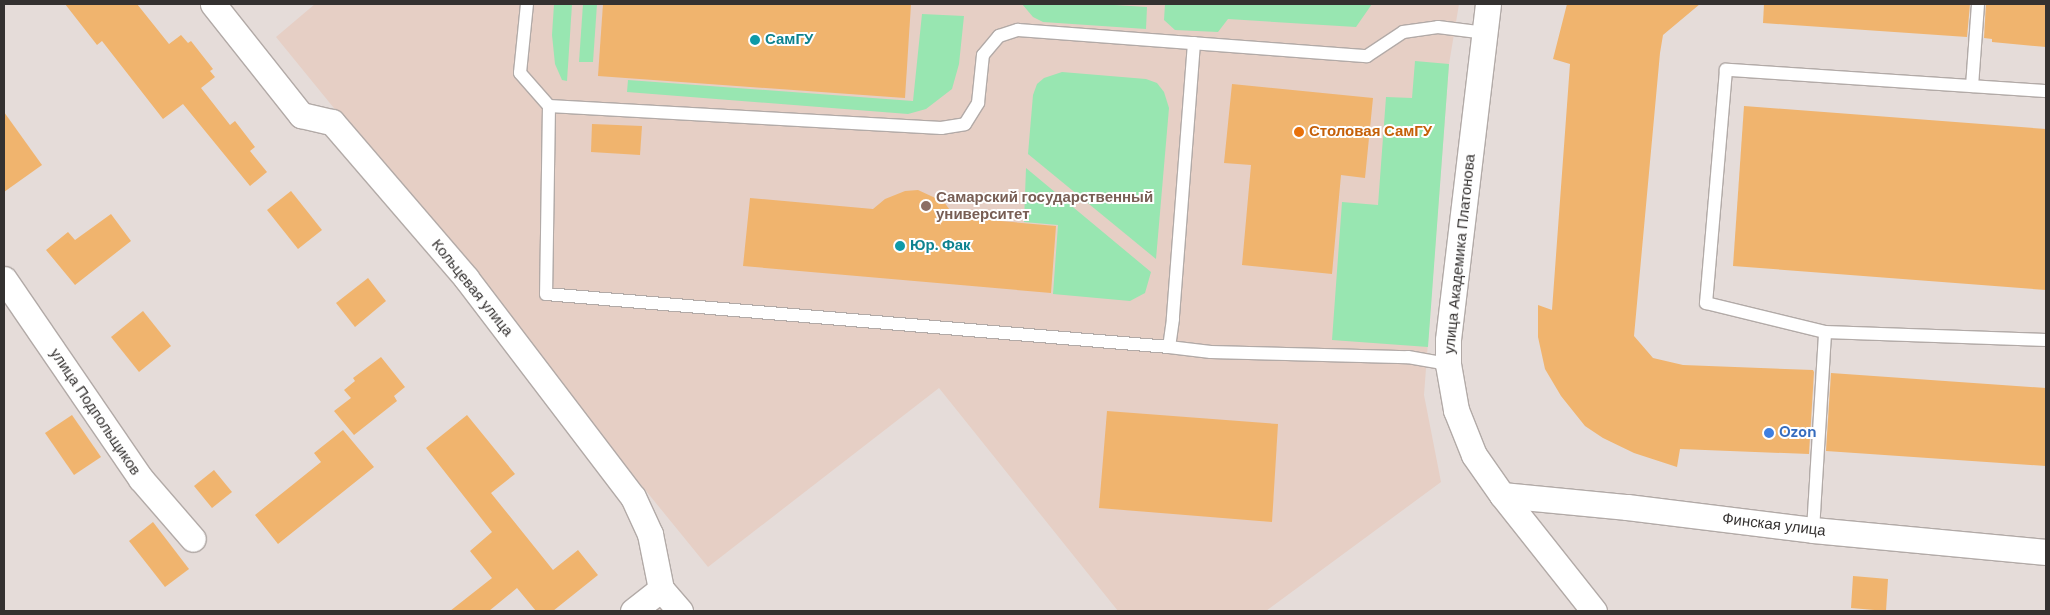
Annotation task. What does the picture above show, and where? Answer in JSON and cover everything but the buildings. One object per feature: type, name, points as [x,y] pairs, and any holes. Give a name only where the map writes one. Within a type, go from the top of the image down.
[{"type":"street","name":"Кольцевая улица","points":[[213,4],[301,114],[332,122],[478,294],[633,497],[650,534],[661,588],[680,611]]},
{"type":"street","name":"улица Академика Платонова","points":[[1488,4],[1448,340],[1448,364],[1460,419],[1474,454],[1502,495],[1594,611]]},
{"type":"street","name":"улица Подпольщиков","points":[[4,279],[141,479],[193,539]]},
{"type":"street","name":"Финская улица","points":[[1502,495],[1627,507],[1813,530],[2046,552]]},
{"type":"street","points":[[633,611],[661,588]]},
{"type":"lane","points":[[528,4],[520,73],[549,106],[546,294],[1211,352],[1408,357],[1448,364]]},
{"type":"lane","points":[[1972,86],[1978,4]]},
{"type":"lane","points":[[549,106],[941,128],[965,124],[978,103],[983,55],[999,36],[1018,30],[1367,56],[1403,32],[1438,27],[1486,33]]},
{"type":"lane","points":[[1169,347],[1174,319],[1194,43]]},
{"type":"lane","points":[[2046,91],[1726,70],[1706,303],[1825,332],[2046,340]]},
{"type":"lane","points":[[1813,530],[1825,332]]},
{"type":"shaded area","name":"Самарский государственный университет","points":[[315,4],[1459,4],[1449,64],[1424,395],[1441,482],[1266,611],[1118,611],[939,388],[708,567],[276,37]]},
{"type":"green space","points":[[554,4],[572,4],[567,81],[562,80],[555,64],[552,35]]},
{"type":"green space","points":[[583,4],[597,4],[593,62],[579,62]]},
{"type":"green space","points":[[1022,4],[1098,4],[1147,7],[1146,29],[1043,22],[1033,17]]},
{"type":"green space","points":[[1165,4],[1372,4],[1356,27],[1228,19],[1218,32],[1175,30],[1164,20]]},
{"type":"green space","points":[[922,14],[964,16],[959,64],[952,89],[926,109],[908,114],[627,92],[628,80],[913,101]]},
{"type":"green space","points":[[1415,61],[1449,64],[1428,347],[1332,340],[1342,202],[1378,205],[1386,97],[1412,98]]},
{"type":"green space","points":[[1062,72],[1146,79],[1157,83],[1164,92],[1169,108],[1156,259],[1028,154],[1033,95],[1037,84],[1044,78]]},
{"type":"green space","points":[[1026,168],[1151,272],[1145,293],[1130,301],[1053,294],[1058,225],[1024,222]]},
{"type":"place","name":"СамГУ","points":[[755,40]]},
{"type":"place","name":"Столовая СамГУ","points":[[1299,132]]},
{"type":"place","name":"Самарский государственный университет","points":[[926,206]]},
{"type":"place","name":"Юр. Фак","points":[[900,246]]},
{"type":"place","name":"Ozon","points":[[1769,433]]}]
